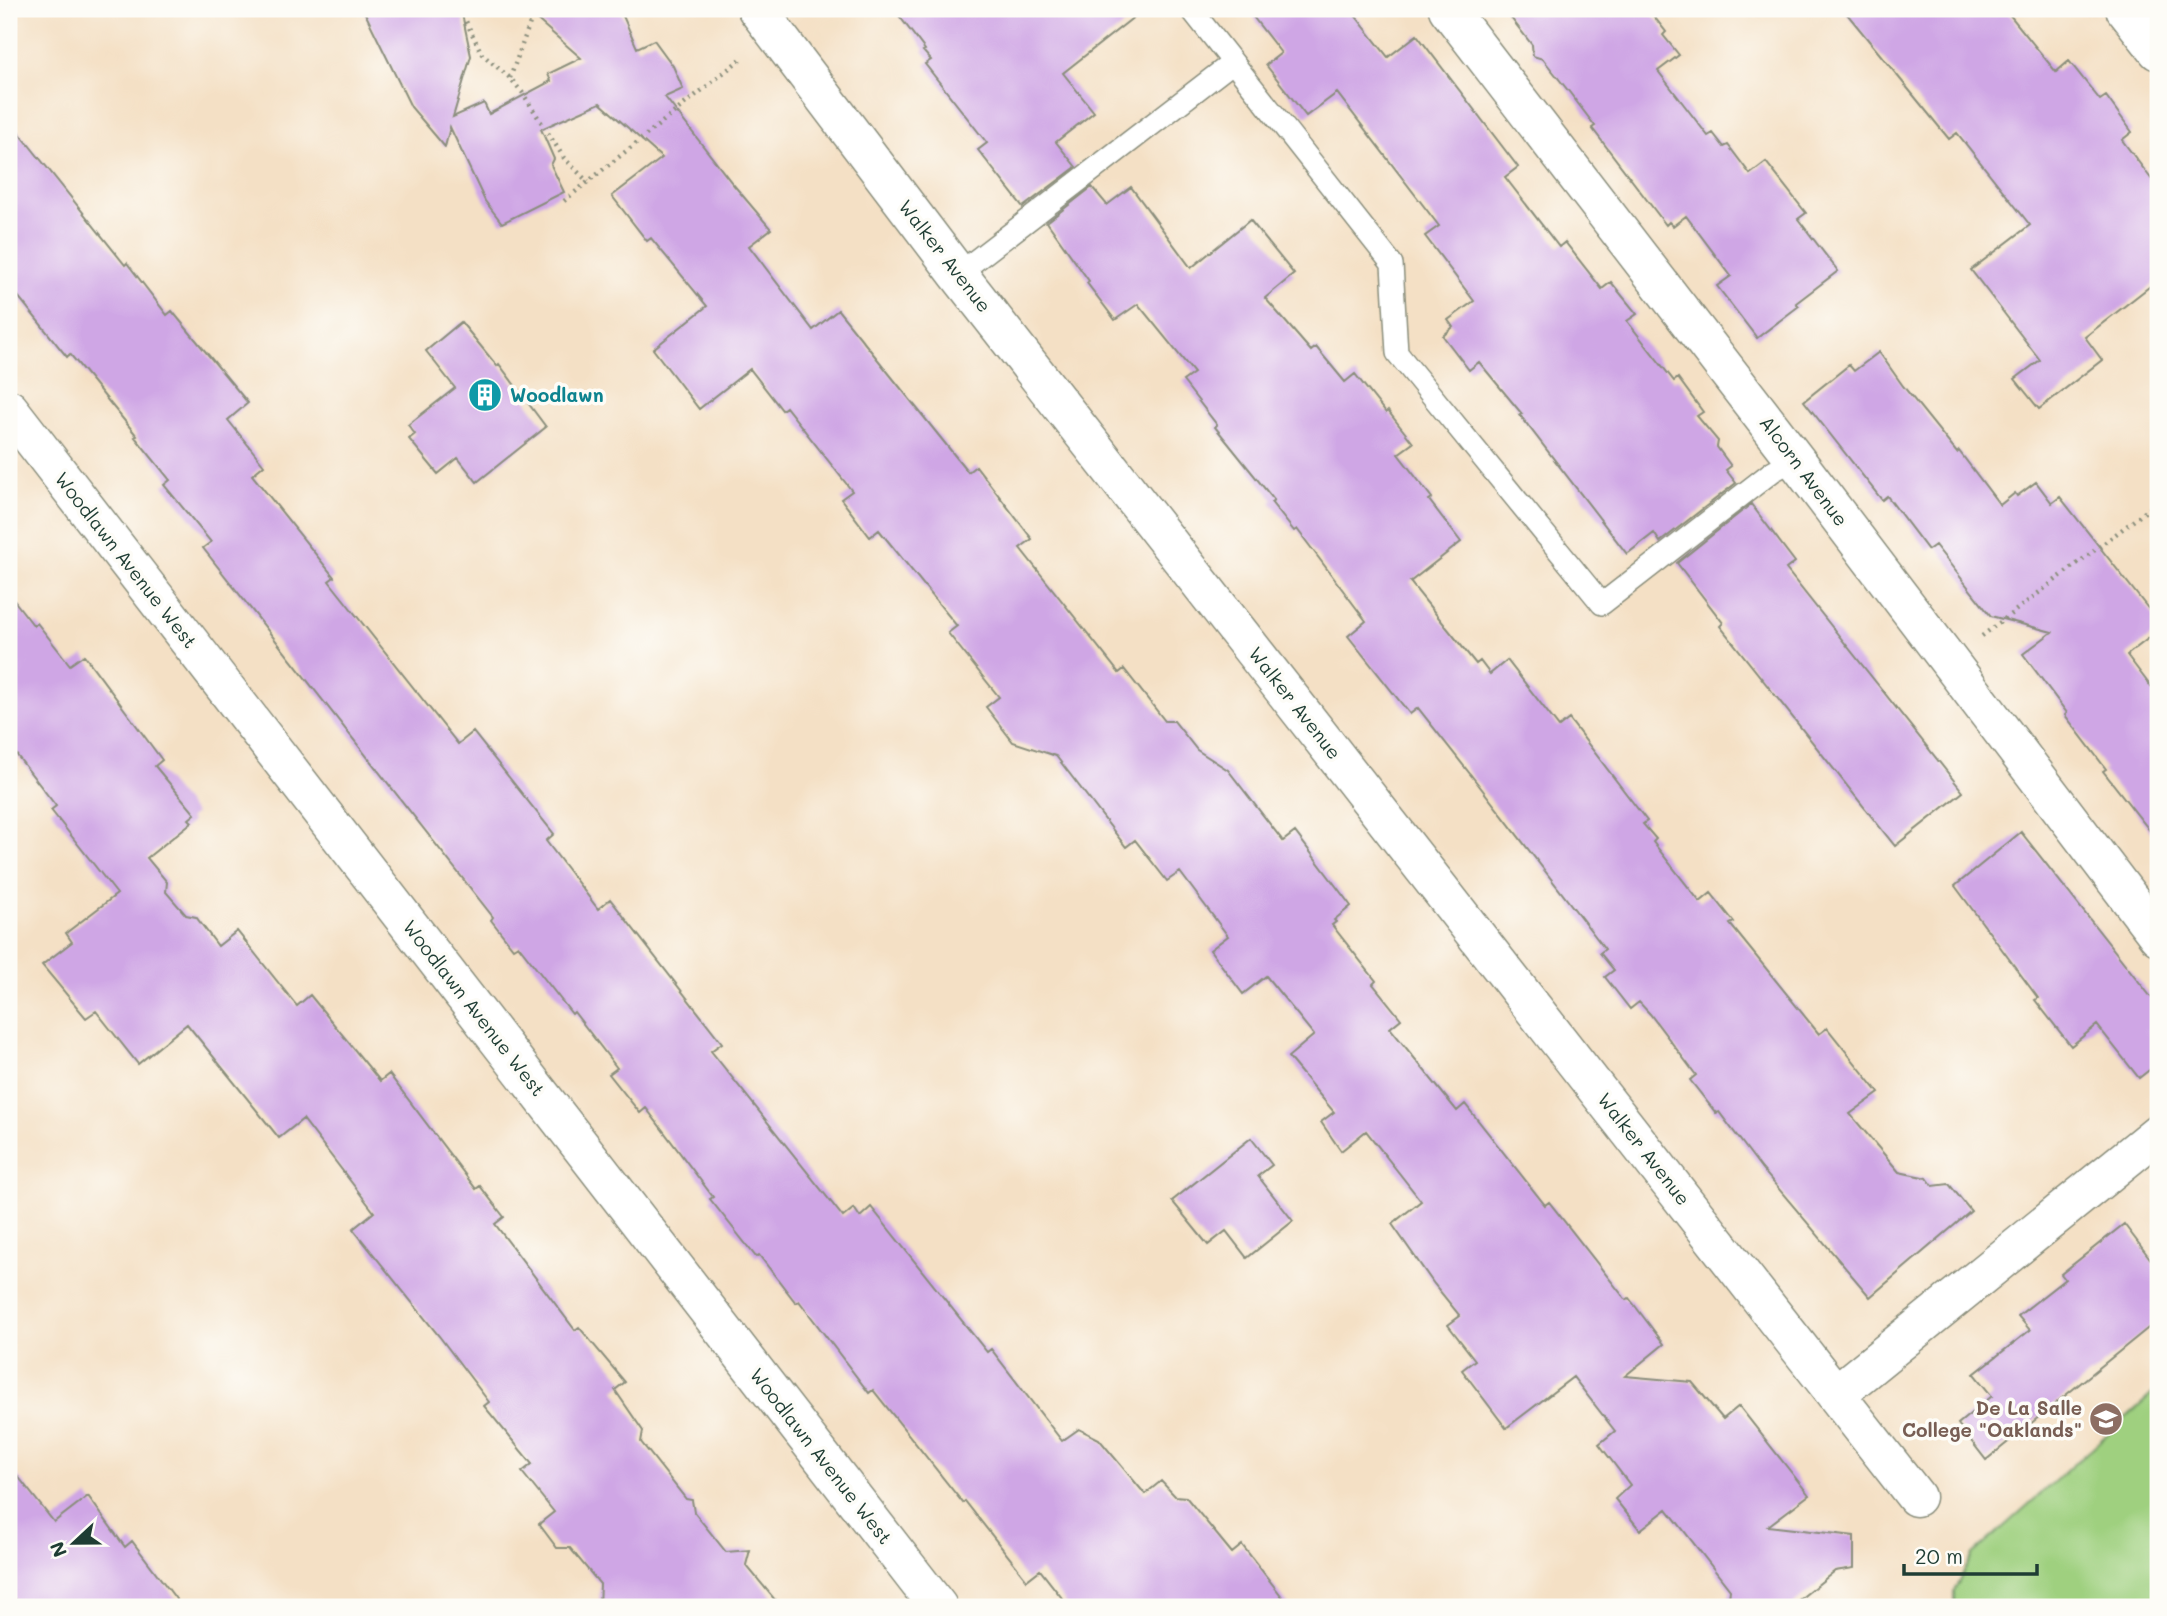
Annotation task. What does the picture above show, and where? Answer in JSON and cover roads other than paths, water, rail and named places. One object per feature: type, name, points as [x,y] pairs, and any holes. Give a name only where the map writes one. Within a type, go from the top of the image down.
[{"type":"street","name":"Walker Avenue","points":[[757,9],[958,274],[1916,1497]]},
{"type":"street","name":"Alcorn Avenue","points":[[1448,9],[2158,936]]},
{"type":"street","points":[[2125,9],[2158,51]]},
{"type":"street","name":"Woodlawn Avenue West","points":[[9,409],[938,1607]]},
{"type":"street","points":[[1836,1394],[2158,1133]]},
{"type":"lane","points":[[1191,9],[1392,264],[1397,353],[1602,604],[1773,471],[1795,459]]},
{"type":"lane","points":[[958,274],[1233,63]]},
{"type":"place","name":"Woodlawn","points":[[485,395]]},
{"type":"place","name":"De La Salle College \"Oaklands\"","points":[[2106,1419]]}]
